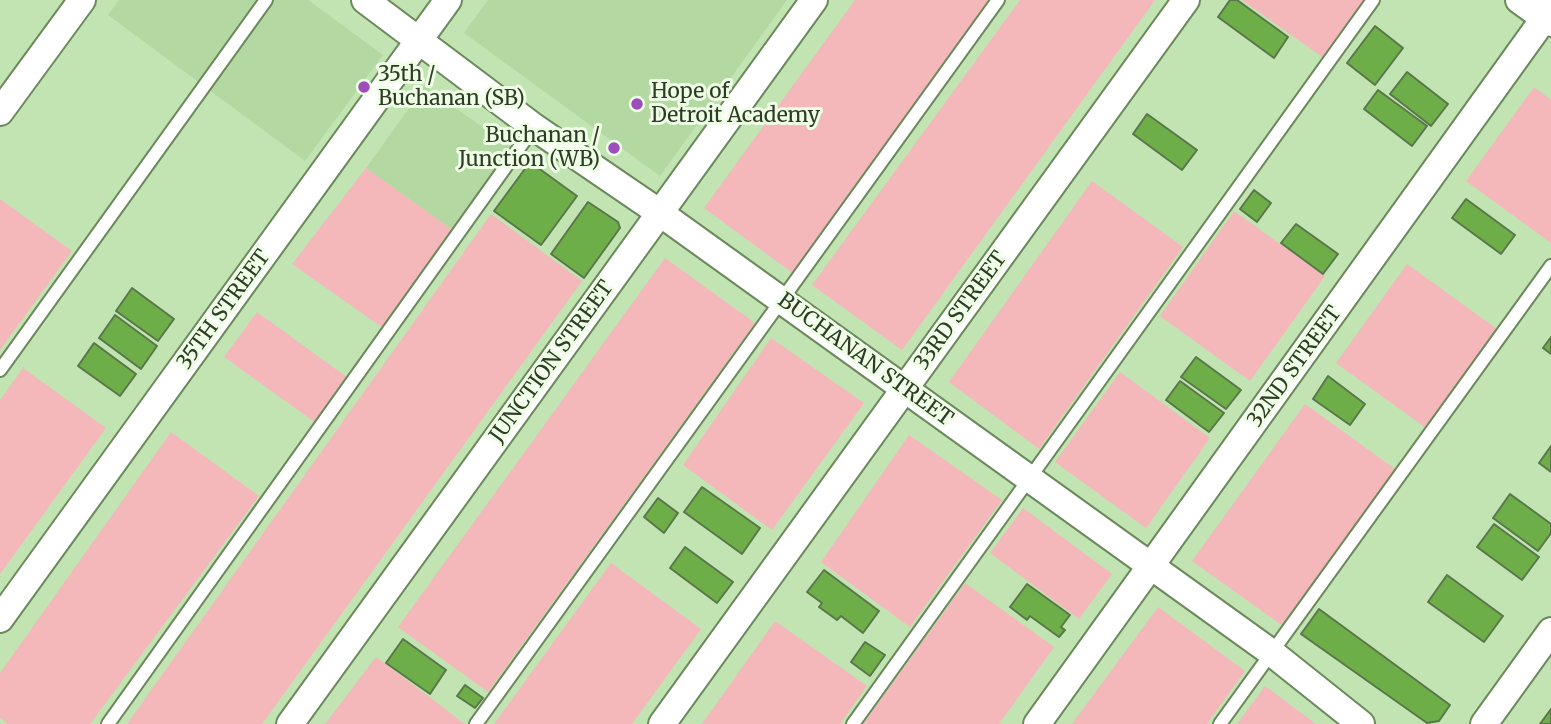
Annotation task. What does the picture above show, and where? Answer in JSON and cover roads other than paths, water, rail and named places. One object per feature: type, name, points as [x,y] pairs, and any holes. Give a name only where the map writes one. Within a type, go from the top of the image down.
[{"type":"street","points":[[0,112],[82,0]]},
{"type":"street","name":"BUCHANAN STREET","points":[[365,0],[534,127],[660,213],[1272,653],[1361,724]]},
{"type":"street","name":"35TH STREET","points":[[0,619],[448,0]]},
{"type":"street","name":"JUNCTION STREET","points":[[290,724],[814,0]]},
{"type":"street","name":"33RD STREET","points":[[662,724],[1186,0]]},
{"type":"street","points":[[1519,0],[1549,17]]},
{"type":"street","name":"32ND STREET","points":[[1037,724],[1549,17]]},
{"type":"street","points":[[1485,724],[1551,631]]},
{"type":"lane","points":[[0,370],[266,0]]},
{"type":"lane","points":[[476,724],[998,0]]},
{"type":"lane","points":[[853,724],[1373,0]]},
{"type":"lane","points":[[108,724],[534,127]]},
{"type":"lane","points":[[1220,724],[1551,266]]},
{"type":"place","name":"35th / Buchanan (SB)","points":[[364,87]]},
{"type":"place","name":"Hope of Detroit Academy","points":[[637,104]]},
{"type":"place","name":"Buchanan / Junction (WB)","points":[[614,148]]}]
